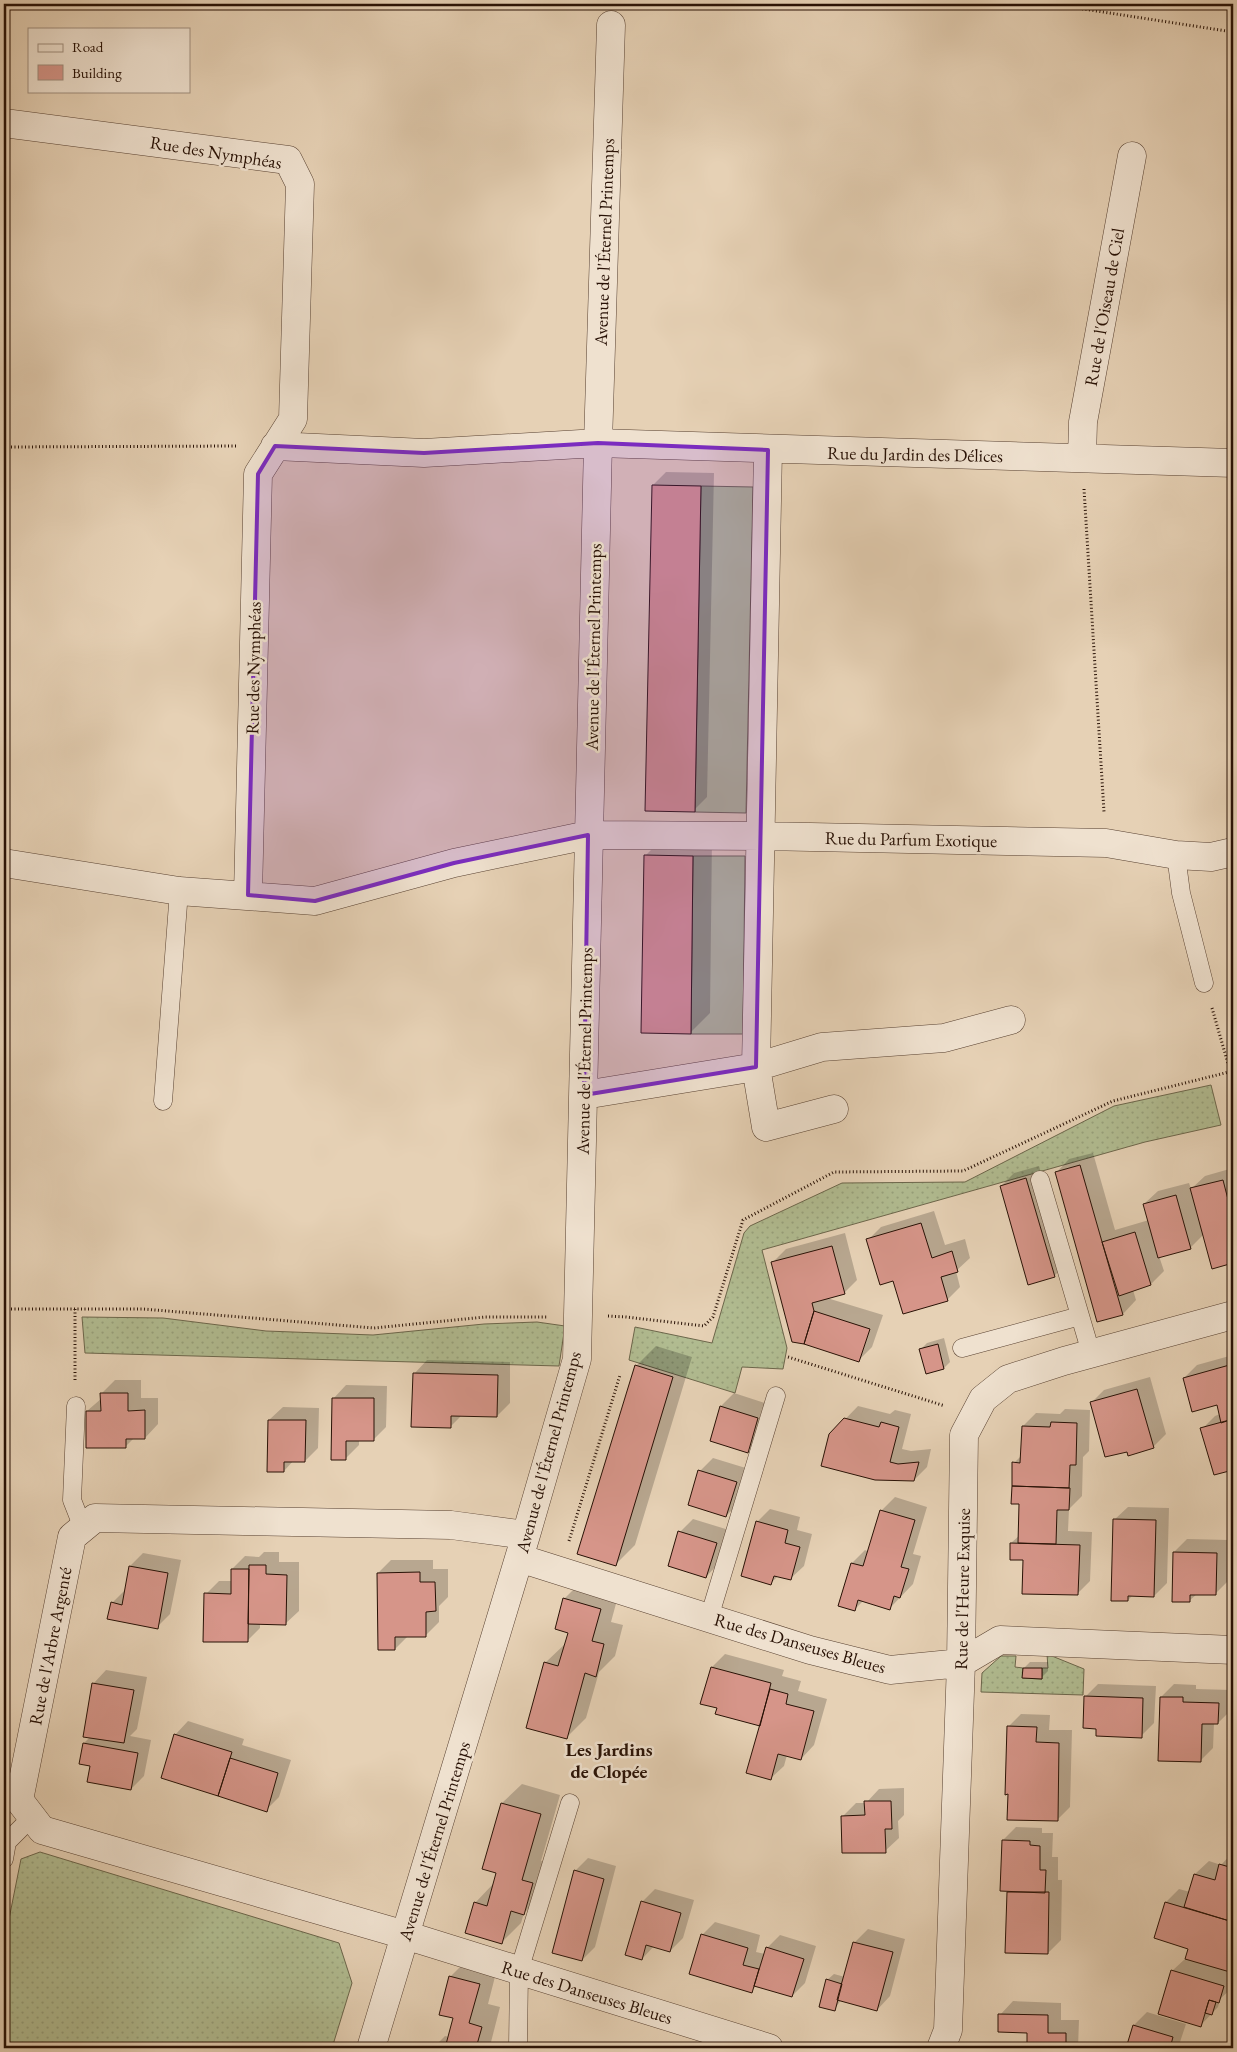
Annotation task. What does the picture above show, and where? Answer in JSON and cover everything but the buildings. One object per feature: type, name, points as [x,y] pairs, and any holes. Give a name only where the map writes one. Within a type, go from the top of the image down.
[{"type":"street","name":"Avenue de l'Éternel Printemps","points":[[371,2048],[523,1546],[577,1359],[588,835],[611,25]]},
{"type":"street","name":"Rue des Nymphéas","points":[[4,123],[288,160],[300,184],[293,419],[258,474],[248,895]]},
{"type":"street","name":"Rue de l'Oiseau de Ciel","points":[[1082,458],[1083,422],[1132,156]]},
{"type":"street","points":[[276,446],[424,453],[598,444]]},
{"type":"street","name":"Rue du Jardin des Délices","points":[[598,444],[1233,463]]},
{"type":"street","points":[[768,450],[762,836],[756,1067],[766,1128],[834,1109]]},
{"type":"street","points":[[4,863],[179,891],[315,901],[454,863],[588,835]]},
{"type":"street","name":"Rue du Parfum Exotique","points":[[588,835],[762,836],[1106,843],[1176,854],[1211,857],[1233,852]]},
{"type":"street","points":[[584,1095],[756,1067],[822,1048],[944,1038],[1011,1020]]},
{"type":"street","name":"Rue de l'Heure Exquise","points":[[941,2048],[948,2030],[961,1663],[964,1435],[984,1399],[1008,1379],[1233,1315]]},
{"type":"street","points":[[83,1528],[95,1518],[451,1525],[523,1546]]},
{"type":"street","name":"Rue de l'Arbre Argenté","points":[[83,1528],[72,1537],[19,1800],[42,1830],[405,1935]]},
{"type":"street","name":"Rue des Danseuses Bleues","points":[[523,1546],[560,1570],[810,1650],[890,1670],[961,1663],[1000,1640],[1233,1650]]},
{"type":"street","name":"Rue des Danseuses Bleues","points":[[405,1935],[768,2048]]},
{"type":"lane","points":[[1176,854],[1181,893],[1204,983]]},
{"type":"lane","points":[[163,1101],[179,891]]},
{"type":"lane","points":[[1040,1180],[1091,1354]]},
{"type":"lane","points":[[962,1348],[1080,1316]]},
{"type":"lane","points":[[708,1618],[776,1396]]},
{"type":"lane","points":[[76,1406],[72,1500],[83,1528]]},
{"type":"lane","points":[[518,2048],[519,1971],[570,1803]]},
{"type":"lane","points":[[4,1859],[7,1842],[32,1817]]},
{"type":"path","points":[[1051,4],[1233,32]]},
{"type":"path","points":[[4,447],[276,446]]},
{"type":"path","points":[[1082,458],[1106,843]]},
{"type":"path","points":[[1204,983],[1232,1071],[1233,1081]]},
{"type":"path","points":[[4,1309],[143,1309],[374,1328],[485,1317],[578,1316],[626,1316],[704,1326],[713,1317],[743,1220],[834,1172],[963,1171],[1113,1101],[1232,1071]]},
{"type":"path","points":[[74,1309],[76,1406]]},
{"type":"path","points":[[788,1357],[909,1393],[974,1416]]},
{"type":"path","points":[[560,1570],[620,1375]]},
{"type":"highlighted area","points":[[598,443],[768,450],[756,1067],[584,1095],[588,835],[454,863],[315,901],[248,895],[258,474],[275,446],[424,453]]},
{"type":"green space","points":[[701,486],[753,487],[746,813],[695,812]]},
{"type":"green space","points":[[693,856],[745,856],[743,1034],[691,1034]]},
{"type":"green space","points":[[1211,1085],[1221,1125],[1145,1142],[762,1250],[787,1348],[783,1369],[742,1367],[735,1393],[629,1360],[635,1327],[712,1343],[744,1233],[750,1226],[842,1183],[965,1182],[1114,1106]]},
{"type":"green space","points":[[82,1317],[163,1318],[266,1331],[373,1335],[484,1324],[537,1322],[565,1326],[559,1366],[85,1353]]},
{"type":"green space","points":[[1047,1654],[1084,1669],[1083,1695],[981,1692],[982,1673],[1001,1656],[1016,1656],[1015,1667],[1023,1668],[1023,1678],[1042,1679],[1042,1668],[1048,1668]]},
{"type":"green space","points":[[40,1852],[339,1943],[352,1983],[332,2048],[4,2048],[4,1944],[21,1859]]},
{"type":"district","name":"Les Jardins de Clopée","points":[[609,1760]]}]
